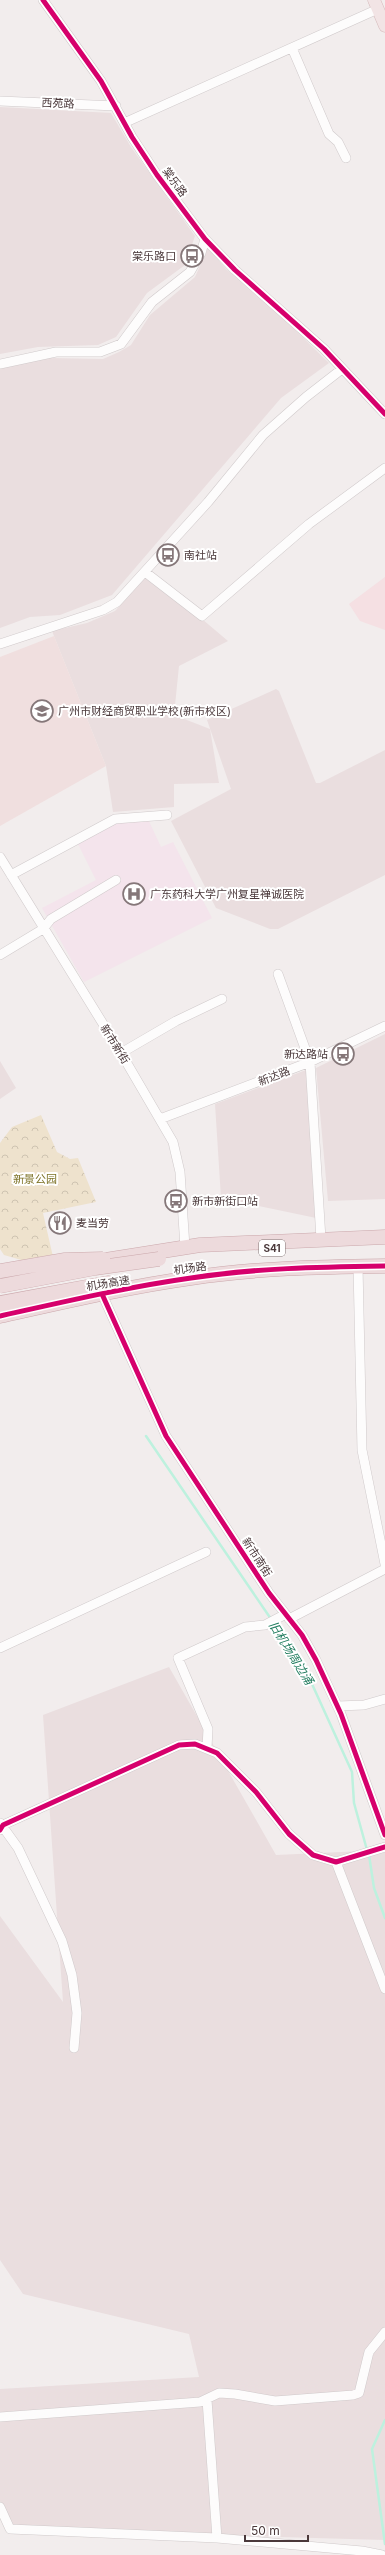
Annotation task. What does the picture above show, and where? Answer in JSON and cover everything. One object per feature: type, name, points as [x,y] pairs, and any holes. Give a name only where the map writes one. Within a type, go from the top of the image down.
[{"type":"highway","name":"机场路","points":[[0,1285],[92,1262],[185,1247],[321,1238],[385,1237]]},
{"type":"highway","name":"机场高速","points":[[0,1285],[160,1258],[263,1248],[385,1244]]},
{"type":"highway","points":[[0,1271],[65,1260],[160,1258]]},
{"type":"highway","name":"机场高速","points":[[0,1303],[88,1286],[193,1272],[285,1264],[385,1261]]},
{"type":"highway","name":"机场路","points":[[0,1316],[102,1294],[192,1278],[233,1273],[358,1266],[385,1266]]},
{"type":"main road","points":[[376,5],[385,26]]},
{"type":"street","name":"棠乐路","points":[[43,0],[92,66],[116,106],[124,123],[157,175],[205,238],[236,270],[324,349],[342,369]]},
{"type":"street","points":[[124,123],[292,48],[376,5]]},
{"type":"street","points":[[292,48],[329,134],[338,142],[346,158]]},
{"type":"street","name":"西苑路","points":[[0,101],[116,106]]},
{"type":"street","points":[[0,364],[56,352],[100,352],[122,344],[152,302],[190,272],[201,253],[205,238]]},
{"type":"street","points":[[0,644],[103,610],[117,602],[145,572],[263,435],[306,397],[342,369],[385,414]]},
{"type":"street","points":[[145,572],[202,616],[309,524],[385,468]]},
{"type":"street","points":[[11,875],[115,819],[167,815]]},
{"type":"street","name":"新市新街","points":[[0,856],[43,929],[121,1053],[160,1119],[177,1156],[185,1247]]},
{"type":"street","points":[[0,955],[43,929],[51,919],[116,880]]},
{"type":"street","points":[[278,974],[310,1062],[321,1238]]},
{"type":"street","points":[[121,1053],[176,1021],[222,999]]},
{"type":"street","name":"新达路","points":[[160,1119],[310,1062],[385,1026]]},
{"type":"street","points":[[358,1266],[362,1450],[385,1564]]},
{"type":"street","name":"新市南街","points":[[102,1294],[166,1436],[284,1617],[308,1645],[338,1706],[359,1758],[385,1835]]},
{"type":"street","points":[[0,1648],[206,1552]]},
{"type":"street","points":[[207,1748],[208,1729],[178,1658],[245,1628],[265,1625],[284,1617],[385,1569]]},
{"type":"street","points":[[338,1706],[364,1705],[385,1699]]},
{"type":"street","points":[[74,2048],[77,2013],[72,1975],[62,1941],[18,1848],[1,1826],[179,1745],[195,1744],[217,1753],[256,1792],[289,1834],[313,1855],[336,1862],[382,1848]]},
{"type":"street","points":[[336,1862],[385,1989]]},
{"type":"street","points":[[0,2417],[104,2410],[207,2400],[219,2393],[235,2394],[275,2401],[359,2393],[369,2352],[385,2332]]},
{"type":"street","points":[[207,2400],[217,2538]]},
{"type":"street","points":[[0,2507],[10,2529],[217,2538],[378,2554]]},
{"type":"shaded area","points":[[0,107],[111,113],[131,147],[195,236],[185,265],[147,293],[116,337],[98,345],[38,347],[0,354]]},
{"type":"shaded area","points":[[208,248],[226,269],[285,320],[329,363],[281,398],[112,595],[60,615],[30,617],[0,628],[0,366],[49,358],[103,359],[119,352],[131,345],[150,315],[195,277]]},
{"type":"shaded area","points":[[385,577],[385,630],[360,621],[349,604]]},
{"type":"shaded area","points":[[145,578],[202,619],[228,641],[179,666],[174,715],[210,729],[219,783],[174,784],[174,807],[113,812],[106,766],[52,631],[87,623],[115,611]]},
{"type":"shaded area","name":"广州市财经商贸职业学校(新市校区)","points":[[54,636],[106,766],[0,826],[0,657]]},
{"type":"shaded area","points":[[276,689],[279,691],[316,783],[320,783],[385,750],[385,875],[278,929],[270,929],[216,908],[171,821],[231,789],[207,720]]},
{"type":"shaded area","name":"广东药科大学广州复星禅诚医院","points":[[148,819],[161,847],[173,842],[212,918],[84,982],[42,908],[96,880],[77,842],[112,823]]},
{"type":"shaded area","points":[[385,1034],[385,1199],[328,1201],[316,1068]]},
{"type":"shaded area","points":[[0,1061],[16,1088],[0,1099]]},
{"type":"shaded area","points":[[306,1070],[316,1218],[221,1198],[215,1104]]},
{"type":"shaded area","points":[[169,1667],[276,1855],[385,1850],[385,2540],[10,2529],[0,2505],[0,2389],[199,2377],[189,2334],[23,2294],[0,2260],[0,1916],[63,2002],[43,1715]]},
{"type":"green space","name":"新景公园","points":[[41,1115],[57,1152],[70,1159],[78,1158],[96,1202],[43,1213],[56,1270],[4,1255],[0,1249],[0,1143],[12,1127]]},
{"type":"waterway","name":"旧机场周边涌","points":[[146,1436],[271,1619]]},
{"type":"waterway","name":"旧机场周边涌","points":[[273,1623],[307,1673],[352,1772],[354,1803],[367,1850]]},
{"type":"waterway","name":"旧机场周边涌","points":[[369,1855],[374,1888],[385,1918]]},
{"type":"waterway","name":"旧机场周边涌","points":[[385,2420],[372,2449],[385,2544]]},
{"type":"cycle path","points":[[43,0],[101,81],[132,137],[157,175],[205,239],[235,270],[324,349],[385,414]]},
{"type":"cycle path","points":[[0,1316],[119,1290],[215,1275],[288,1269],[385,1266]]},
{"type":"cycle path","points":[[102,1294],[166,1436],[269,1593],[302,1635],[316,1660],[341,1714],[385,1835]]},
{"type":"cycle path","points":[[0,1830],[3,1825],[179,1745],[195,1744],[217,1753],[256,1792],[289,1834],[313,1855],[336,1862],[385,1847]]},
{"type":"place","name":"棠乐路口","points":[[192,256]]},
{"type":"place","name":"南社站","points":[[168,555]]},
{"type":"place","name":"广州市财经商贸职业学校(新市校区)","points":[[42,711]]},
{"type":"place","name":"广东药科大学广州复星禅诚医院","points":[[134,894]]},
{"type":"place","name":"新达路站","points":[[343,1054]]},
{"type":"place","name":"新市新街口站","points":[[176,1201]]},
{"type":"place","name":"麦当劳","points":[[60,1223]]}]
